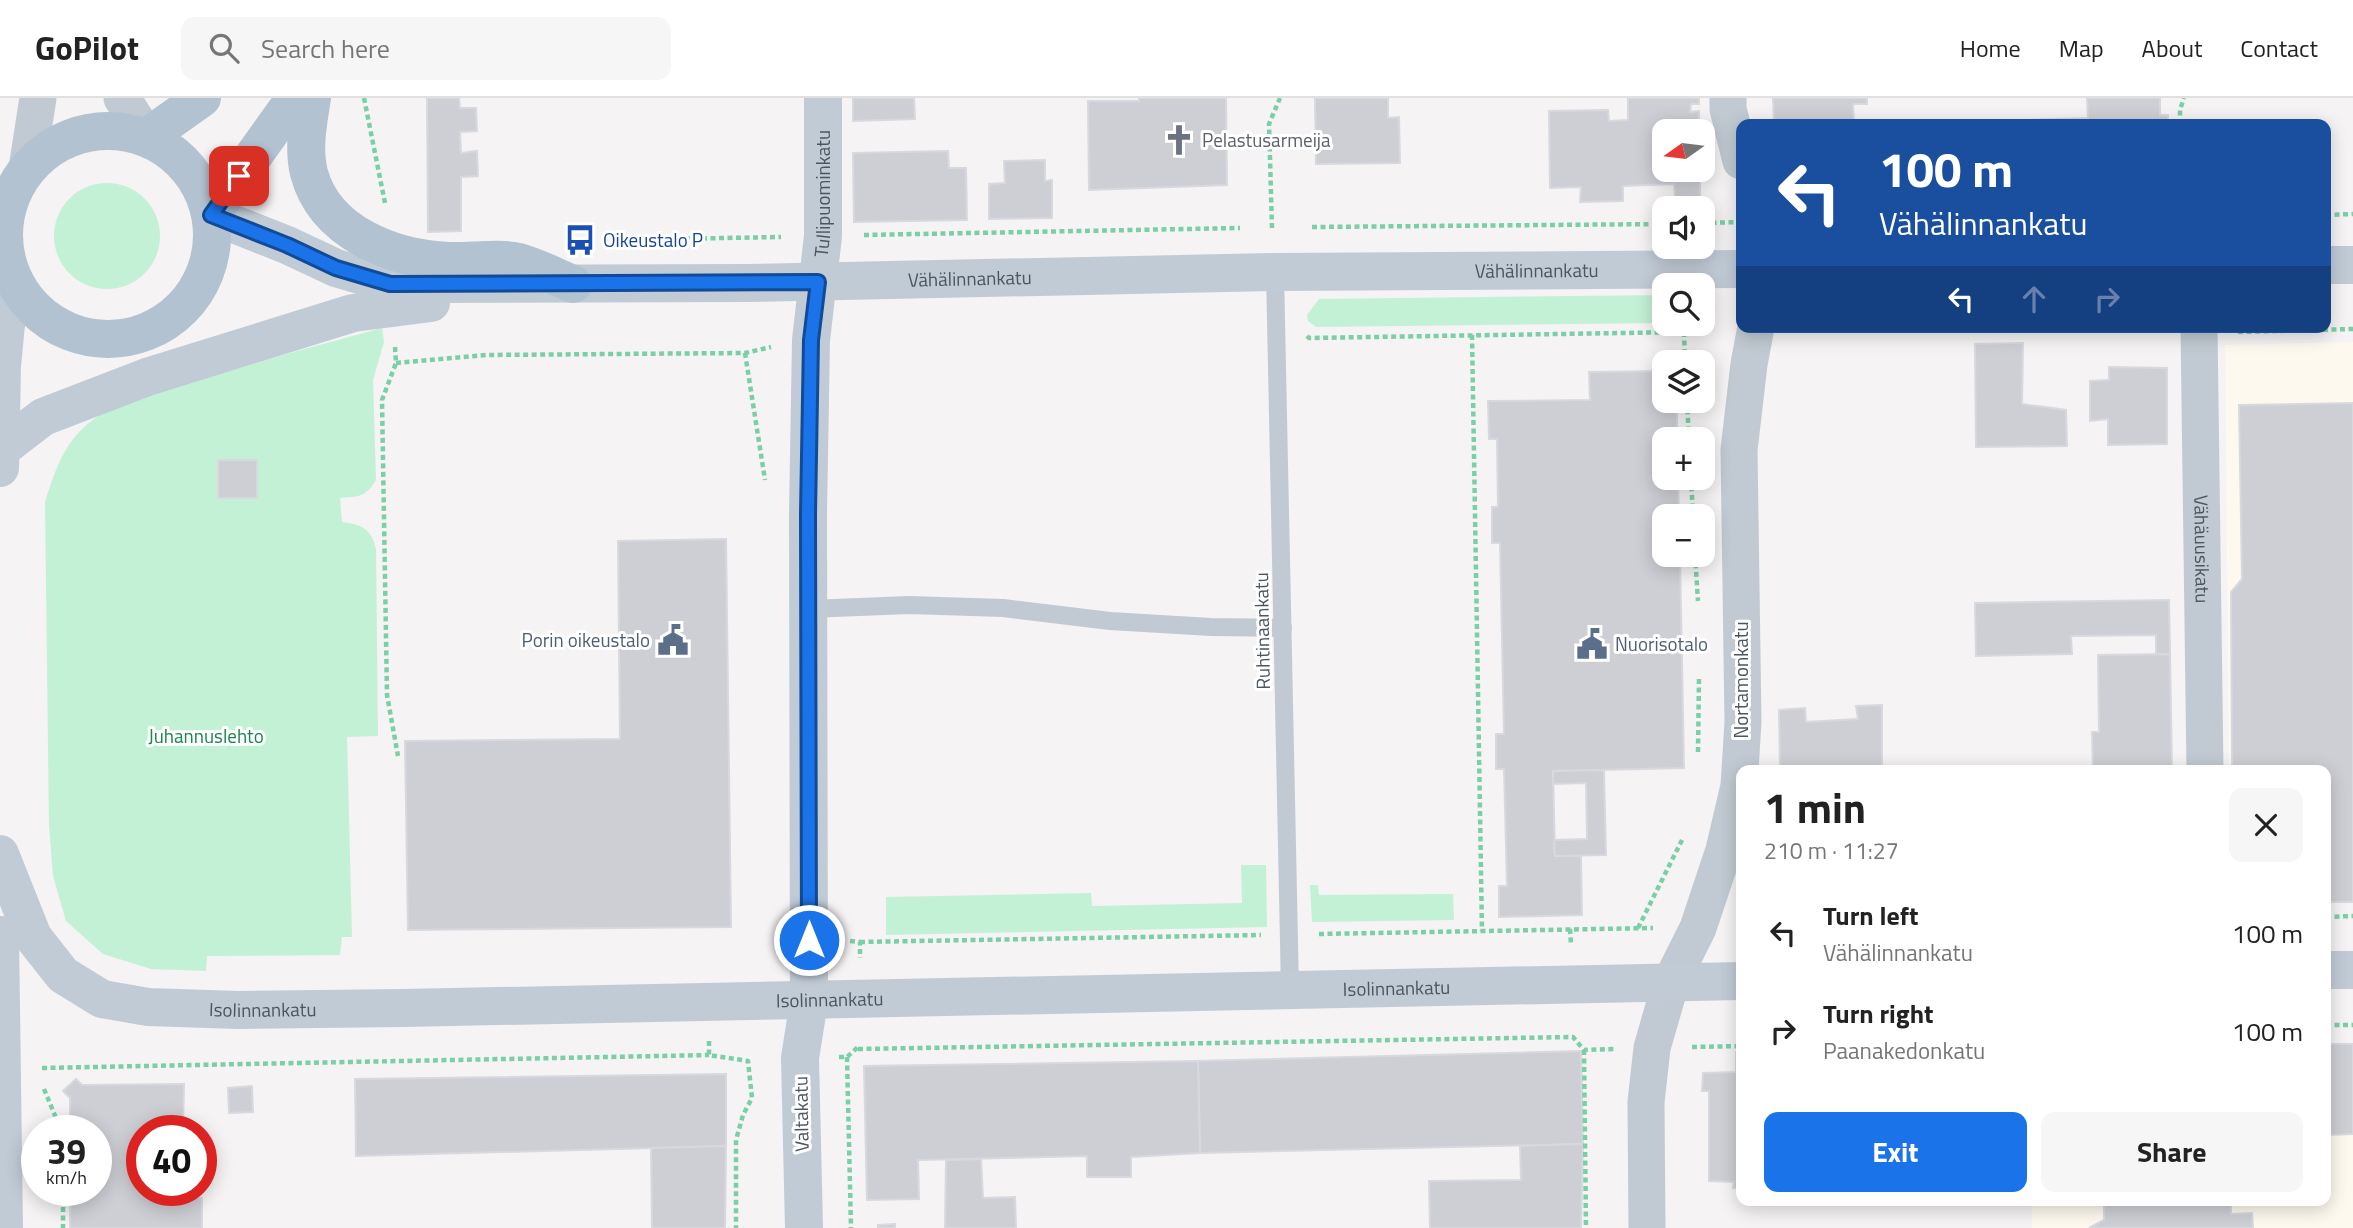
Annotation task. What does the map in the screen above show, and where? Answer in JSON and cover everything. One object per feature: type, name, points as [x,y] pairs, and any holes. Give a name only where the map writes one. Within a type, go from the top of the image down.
[{"type":"main road","points":[[147,137],[202,98]]},
{"type":"main road","points":[[211,215],[295,98]]},
{"type":"main road","points":[[312,98],[306,151],[309,173],[318,195],[335,218],[357,237],[389,251],[417,259],[516,261],[573,284]]},
{"type":"main road","name":"Tullipuominkatu","points":[[809,1001],[811,340],[823,236],[823,98]]},
{"type":"main road","points":[[0,471],[2,366],[9,291],[4,225],[14,167],[78,135],[101,131],[123,132],[147,137],[172,152],[189,169],[202,188],[211,215],[212,247],[205,274],[191,299],[173,317],[151,330],[129,338],[97,339],[67,332],[9,291]]},
{"type":"main road","name":"Vähälinnankatu","points":[[211,215],[336,268],[390,284],[818,282],[1275,289],[1736,269]]},
{"type":"main road","points":[[2331,265],[2353,265]]},
{"type":"main road","points":[[0,450],[43,417],[97,395],[146,377],[353,313],[436,302],[518,303],[573,284]]},
{"type":"main road","name":"Isolinnankatu","points":[[0,854],[33,937],[63,975],[102,999],[148,1007],[238,1010],[707,1003],[1736,981]]},
{"type":"main road","points":[[0,935],[19,1069],[4,1228]]},
{"type":"main road","points":[[2331,970],[2353,970]]},
{"type":"main road","name":"Valtakatu","points":[[804,1228],[800,1058],[809,1001]]},
{"type":"street","points":[[14,167],[38,98]]},
{"type":"street","points":[[122,98],[147,137]]},
{"type":"street","points":[[1728,98],[1736,141]]},
{"type":"street","name":"Nortamonkatu","points":[[1740,765],[1743,722],[1739,450],[1755,333]]},
{"type":"street","name":"Vähäuusikatu","points":[[2199,333],[2205,765]]},
{"type":"street","name":"Nortamonkatu","points":[[1647,1228],[1646,1102],[1652,1048],[1671,982],[1698,928],[1724,850],[1736,799]]},
{"type":"lane","name":"Ruhtinaankatu","points":[[1275,289],[1290,990]]},
{"type":"lane","points":[[809,609],[909,605],[1003,608],[1110,621],[1283,628]]},
{"type":"path","points":[[364,98],[388,216],[389,251]]},
{"type":"path","points":[[1272,228],[1269,124],[1280,98]]},
{"type":"path","points":[[2180,119],[2184,98]]},
{"type":"path","points":[[2331,215],[2353,214]]},
{"type":"path","points":[[1715,223],[1736,222]]},
{"type":"path","points":[[661,239],[823,236]]},
{"type":"path","points":[[1275,289],[1309,338],[1652,332]]},
{"type":"path","points":[[392,306],[396,363],[382,400],[387,695],[397,756]]},
{"type":"path","points":[[2331,329],[2353,329]]},
{"type":"path","points":[[1472,335],[1482,931]]},
{"type":"path","points":[[396,363],[486,355],[745,353],[811,340]]},
{"type":"path","points":[[745,353],[767,488]]},
{"type":"path","points":[[1696,567],[1698,609]]},
{"type":"path","points":[[1698,756],[1699,662]]},
{"type":"path","points":[[1638,928],[1685,833]]},
{"type":"path","points":[[2331,916],[2353,916]]},
{"type":"path","points":[[707,1003],[709,1055]]},
{"type":"path","points":[[2331,1026],[2353,1025]]},
{"type":"path","points":[[858,1049],[1573,1037],[1584,1050],[1586,1228]]},
{"type":"path","points":[[1584,1050],[1736,1046]]},
{"type":"path","points":[[19,1069],[709,1055],[747,1061],[752,1098],[743,1115],[736,1140],[736,1228]]},
{"type":"path","points":[[847,1057],[851,1228]]},
{"type":"path","points":[[19,1069],[51,1115]]},
{"type":"path","points":[[63,1206],[63,1228]]},
{"type":"shaded area","points":[[2353,342],[2353,903],[2331,903],[2331,765],[2229,765],[2225,345]]},
{"type":"shaded area","points":[[2331,1044],[2353,1044],[2353,1228],[2032,1228],[2032,1206],[2331,1206]]},
{"type":"green space","points":[[107,183],[127,187],[144,199],[156,216],[160,236],[156,256],[144,273],[127,285],[107,289],[87,285],[70,273],[58,256],[54,236],[58,216],[70,199],[87,187]]},
{"type":"green space","points":[[1652,295],[1652,323],[1316,327],[1308,321],[1307,315],[1319,299]]},
{"type":"green space","name":"Juhannuslehto","points":[[382,328],[384,342],[373,380],[376,480],[361,495],[340,498],[342,522],[365,529],[376,549],[378,736],[347,737],[352,937],[342,937],[340,955],[207,956],[206,971],[151,969],[103,954],[66,921],[53,876],[49,825],[45,502],[57,468],[81,430],[92,420],[124,402]]},
{"type":"green space","points":[[1241,865],[1266,865],[1267,927],[886,935],[886,897],[1091,893],[1092,906],[1242,903]]},
{"type":"green space","points":[[1310,885],[1318,885],[1319,895],[1453,894],[1454,920],[1312,922]]},
{"type":"building","points":[[427,98],[459,98],[460,108],[476,108],[477,131],[460,132],[461,153],[477,151],[478,176],[461,177],[461,231],[428,232]]},
{"type":"building","points":[[853,98],[914,98],[915,119],[853,121]]},
{"type":"building","points":[[1139,98],[1226,98],[1227,185],[1089,190],[1088,101],[1139,101]]},
{"type":"building","points":[[1315,98],[1388,98],[1388,118],[1399,117],[1400,163],[1316,164]]},
{"type":"building","points":[[1628,98],[1699,98],[1699,104],[1691,104],[1690,112],[1699,111],[1699,119],[1652,119],[1652,182],[1700,182],[1700,196],[1675,196],[1674,184],[1623,186],[1623,201],[1580,202],[1581,187],[1550,188],[1549,111],[1608,110],[1609,121],[1628,120]]},
{"type":"building","points":[[1773,98],[1867,98],[1867,104],[1853,104],[1854,119],[1774,119]]},
{"type":"building","points":[[2087,98],[2160,98],[2160,115],[2168,115],[2168,119],[2057,119],[2088,118]]},
{"type":"building","points":[[948,151],[949,168],[966,168],[967,220],[854,222],[853,153]]},
{"type":"building","points":[[1045,160],[1045,181],[1052,180],[1052,218],[989,219],[989,184],[1005,183],[1004,161]]},
{"type":"building","points":[[2023,343],[2022,404],[2066,410],[2067,446],[1976,447],[1975,344]]},
{"type":"building","points":[[2109,367],[2167,368],[2167,444],[2108,445],[2108,419],[2090,421],[2090,381],[2109,380]]},
{"type":"building","name":"Nuorisotalo","points":[[1652,371],[1652,413],[1677,413],[1677,427],[1652,427],[1652,490],[1678,490],[1679,504],[1652,504],[1652,567],[1680,567],[1684,768],[1553,771],[1555,856],[1581,856],[1582,915],[1499,917],[1499,886],[1507,886],[1504,769],[1496,769],[1496,734],[1504,734],[1500,543],[1492,543],[1492,507],[1498,507],[1497,439],[1489,439],[1488,401],[1590,400],[1589,372]]},
{"type":"building","points":[[2353,403],[2353,902],[2331,902],[2331,765],[2232,765],[2231,592],[2242,579],[2239,405]]},
{"type":"building","points":[[218,460],[257,460],[257,498],[218,498]]},
{"type":"building","name":"Porin oikeustalo","points":[[726,539],[731,927],[408,930],[405,741],[620,739],[618,541]]},
{"type":"building","points":[[2169,600],[2170,654],[2156,654],[2156,635],[2071,636],[2072,654],[1976,656],[1975,603]]},
{"type":"building","points":[[2170,654],[2172,765],[2093,765],[2092,732],[2099,732],[2098,655]]},
{"type":"building","points":[[1882,705],[1882,765],[1780,765],[1779,710],[1805,708],[1806,722],[1858,719],[1856,706]]},
{"type":"building","points":[[1604,770],[1606,855],[1555,856],[1554,840],[1587,839],[1586,783],[1553,784],[1553,771]]},
{"type":"building","points":[[2331,1044],[2353,1044],[2353,1134],[2331,1135]]},
{"type":"building","points":[[1581,1051],[1583,1144],[1200,1153],[1198,1061]]},
{"type":"building","points":[[1198,1061],[1200,1153],[1131,1157],[1131,1177],[1087,1177],[1087,1156],[918,1160],[919,1199],[867,1200],[864,1066]]},
{"type":"building","points":[[1736,1072],[1736,1188],[1733,1188],[1734,1182],[1709,1181],[1709,1091],[1702,1091],[1703,1073]]},
{"type":"building","points":[[726,1074],[726,1146],[356,1156],[355,1079]]},
{"type":"building","points":[[76,1079],[82,1085],[184,1084],[183,1115],[126,1115],[126,1206],[202,1206],[202,1228],[70,1228],[70,1206],[112,1206],[112,1115],[70,1115],[70,1098],[63,1091]]},
{"type":"building","points":[[252,1086],[253,1112],[229,1113],[228,1088]]},
{"type":"building","points":[[1583,1144],[1581,1228],[1430,1228],[1429,1181],[1521,1180],[1520,1146]]},
{"type":"building","points":[[726,1146],[725,1228],[652,1228],[651,1148]]},
{"type":"building","points":[[981,1159],[983,1198],[1015,1197],[1016,1228],[945,1228],[946,1160]]},
{"type":"building","points":[[2104,1206],[2231,1206],[2231,1214],[2252,1213],[2253,1228],[2089,1228],[2104,1220]]},
{"type":"building","points":[[895,1224],[895,1228],[878,1228],[878,1225]]},
{"type":"place","name":"Pelastusarmeija","points":[[1179,140]]},
{"type":"place","name":"Oikeustalo P","points":[[580,240]]},
{"type":"place","name":"Porin oikeustalo","points":[[673,640]]},
{"type":"place","name":"Nuorisotalo","points":[[1592,644]]},
{"type":"route","points":[[239,176],[211,215],[336,268],[390,284],[818,282],[811,340],[808,514],[809,940]]}]
